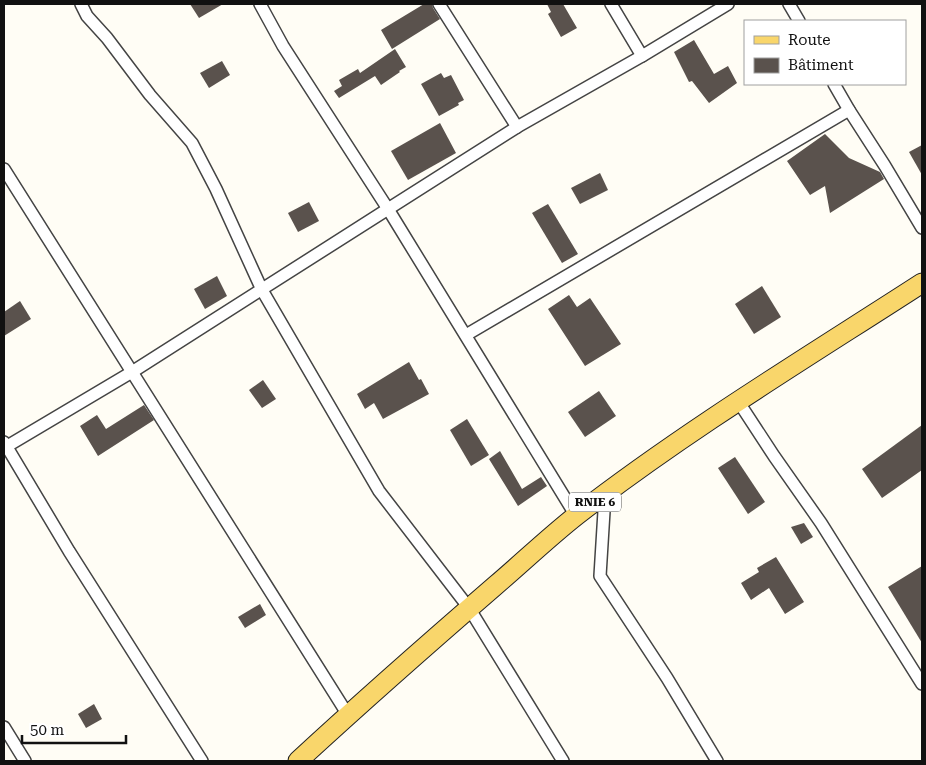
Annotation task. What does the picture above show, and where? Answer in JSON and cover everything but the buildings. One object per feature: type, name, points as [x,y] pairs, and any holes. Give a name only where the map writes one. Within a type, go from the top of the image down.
[{"type":"main road","name":"RNIE 6","points":[[298,761],[469,608],[576,516],[738,401],[922,283]]},
{"type":"street","points":[[82,4],[86,16],[107,38],[150,95],[192,143],[216,189],[262,290],[379,491],[469,608],[564,761]]},
{"type":"street","points":[[260,4],[283,46],[388,208],[576,516]]},
{"type":"street","points":[[440,4],[517,128]]},
{"type":"street","points":[[611,4],[642,56]]},
{"type":"street","points":[[202,761],[69,551],[5,445],[132,372],[517,128],[728,4]]},
{"type":"street","points":[[789,4],[797,20]]},
{"type":"street","points":[[835,85],[922,228]]},
{"type":"street","points":[[466,335],[849,110]]},
{"type":"street","points":[[4,169],[348,716]]},
{"type":"street","points":[[738,401],[821,523],[922,684]]},
{"type":"street","points":[[605,495],[600,576],[667,678],[717,761]]},
{"type":"street","points":[[4,728],[25,761]]}]
